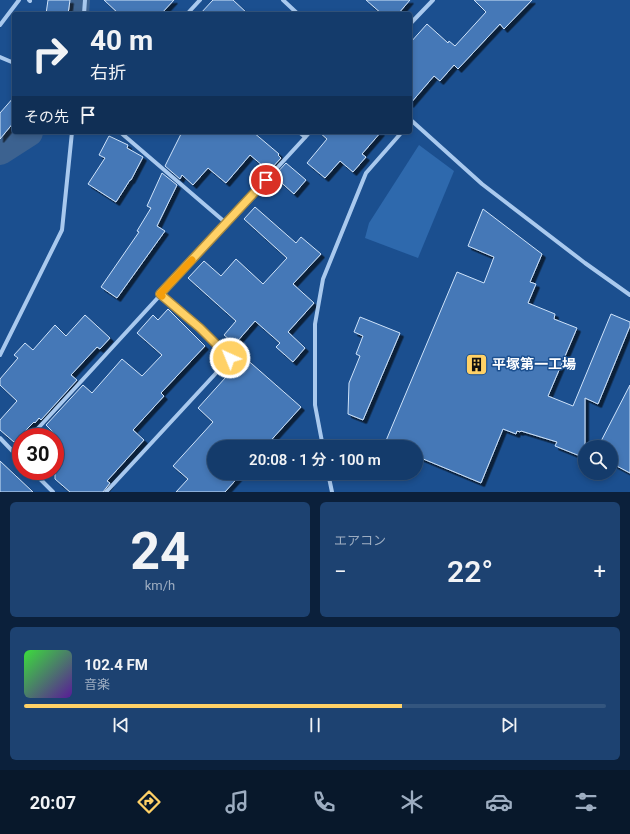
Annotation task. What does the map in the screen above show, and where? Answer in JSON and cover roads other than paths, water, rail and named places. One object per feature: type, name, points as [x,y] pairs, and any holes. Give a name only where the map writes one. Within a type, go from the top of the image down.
[{"type":"street","points":[[0,25],[19,0]]},
{"type":"street","points":[[84,12],[85,0]]},
{"type":"street","points":[[189,12],[200,0]]},
{"type":"street","points":[[283,0],[296,12]]},
{"type":"street","points":[[412,22],[433,0]]},
{"type":"street","points":[[0,57],[12,62]]},
{"type":"street","points":[[412,123],[482,184],[585,263],[630,295]]},
{"type":"street","points":[[0,355],[62,230],[72,134]]},
{"type":"street","points":[[122,134],[226,223]]},
{"type":"street","points":[[301,134],[305,137]]},
{"type":"street","points":[[38,428],[308,134]]},
{"type":"street","points":[[322,440],[315,405],[315,324],[323,279],[366,173],[400,134]]},
{"type":"street","points":[[106,492],[230,358],[200,328],[160,294]]},
{"type":"street","points":[[0,438],[12,451]]},
{"type":"street","points":[[41,480],[53,492]]},
{"type":"street","points":[[329,480],[332,492]]},
{"type":"waterway","points":[[74,12],[75,0]]},
{"type":"waterway","points":[[0,150],[25,134]]},
{"type":"place","name":"平塚第一工場","points":[[476,364]]}]
